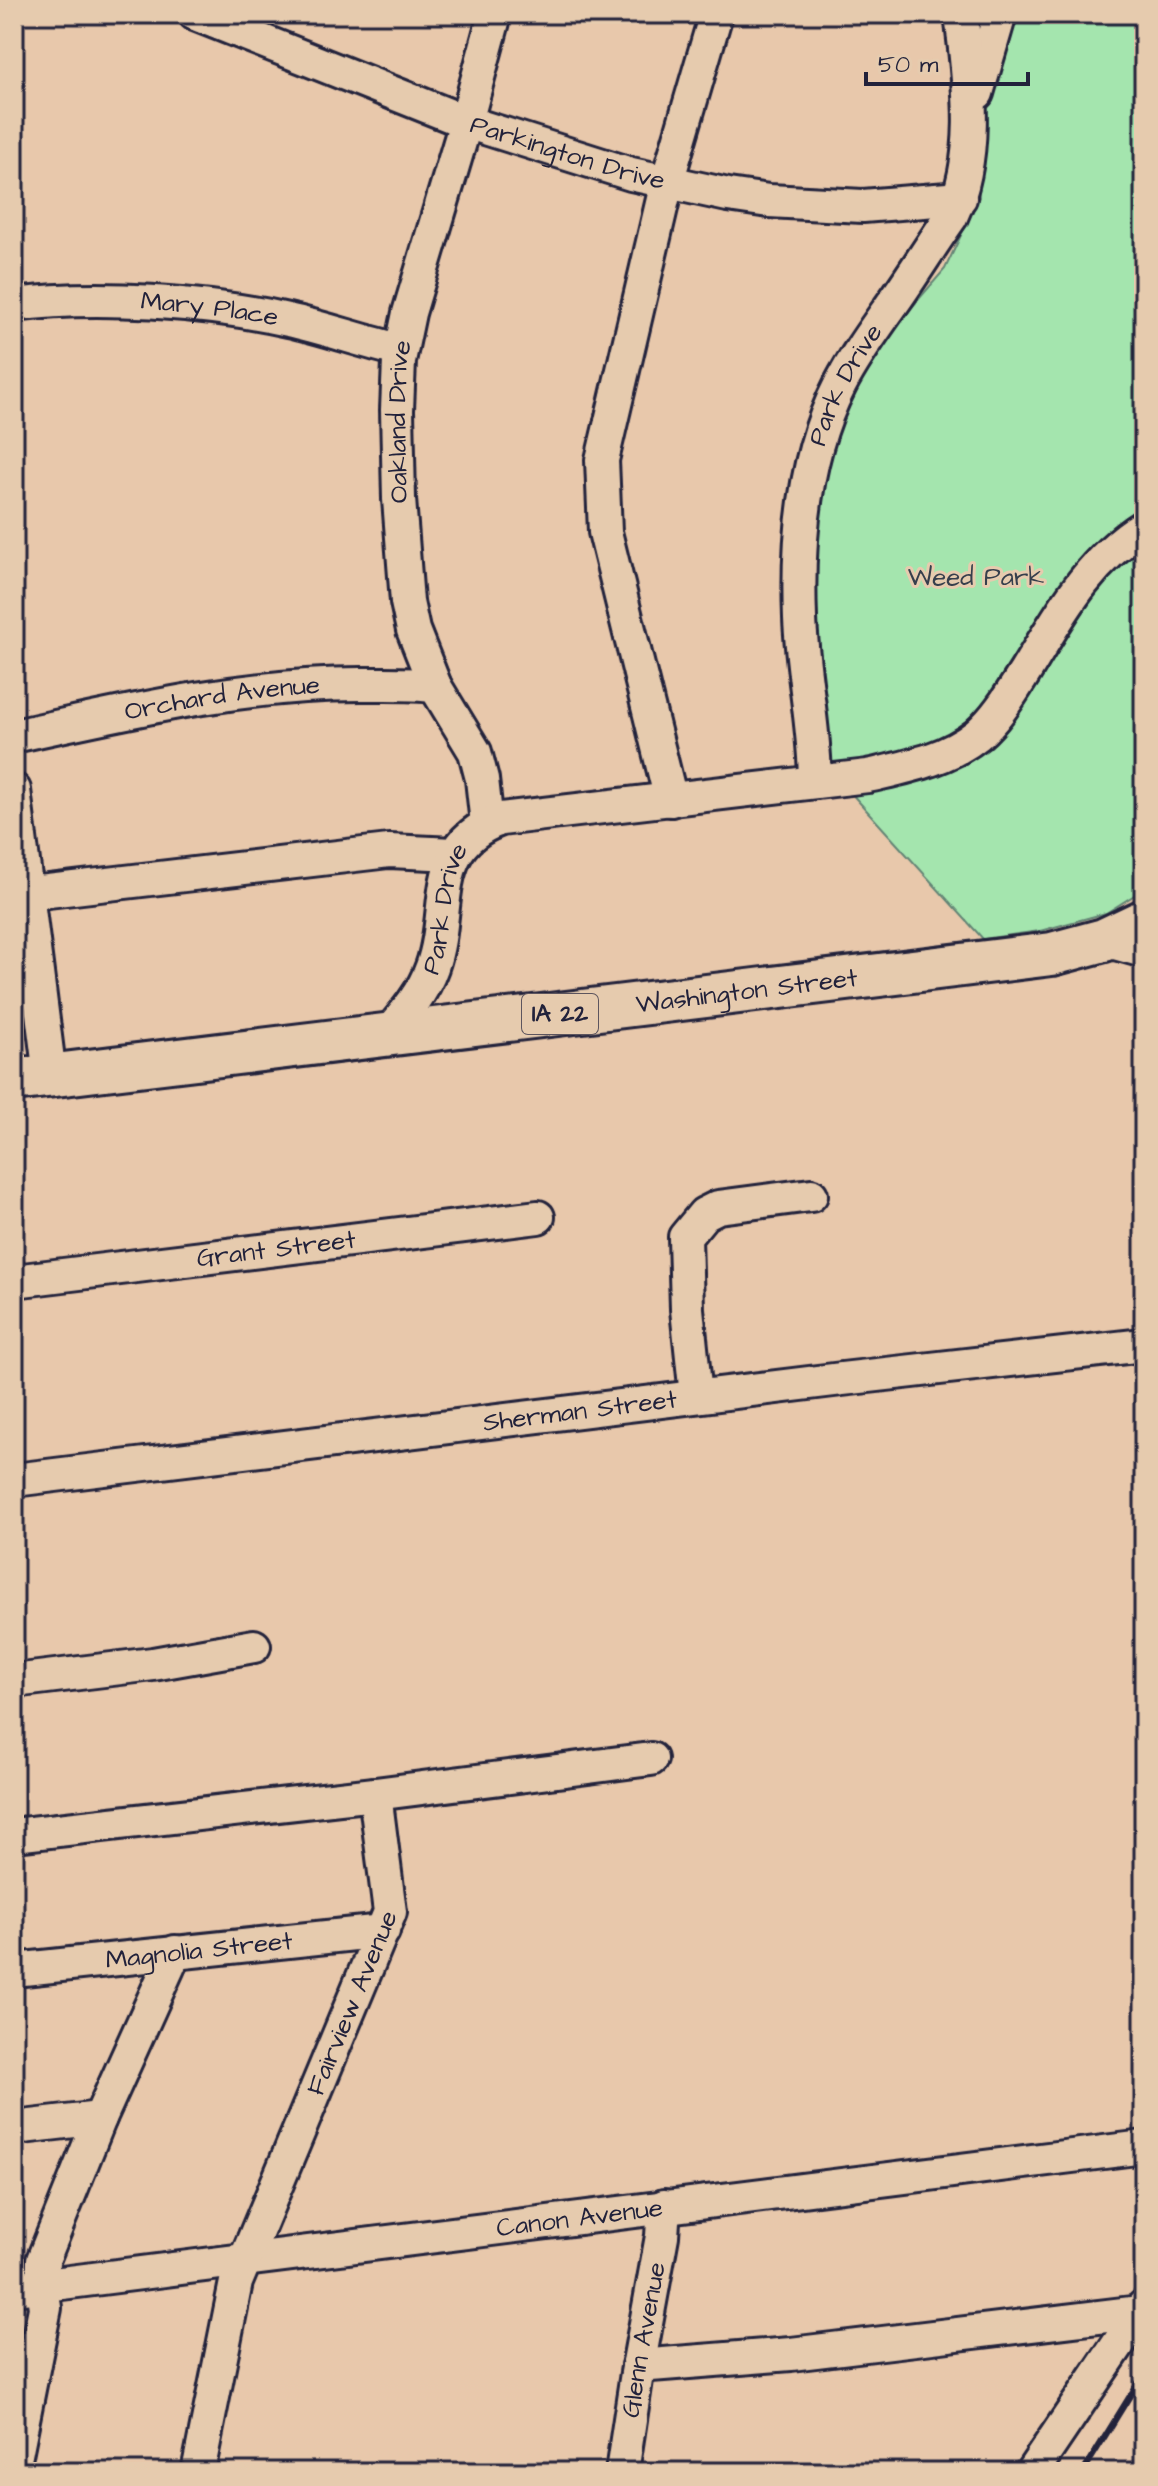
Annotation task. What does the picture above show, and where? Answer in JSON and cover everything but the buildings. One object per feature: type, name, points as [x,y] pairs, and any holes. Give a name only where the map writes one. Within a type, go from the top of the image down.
[{"type":"main road","name":"IA 22","points":[[1104,940],[1144,921]]},
{"type":"main road","name":"Washington Street","points":[[32,1078],[1052,954],[1104,940]]},
{"type":"street","name":"Parkington Drive","points":[[195,14],[466,122],[631,174],[769,201],[863,206],[960,198]]},
{"type":"street","name":"Oakland Drive","points":[[487,824],[482,779],[475,752],[435,686],[413,630],[407,602],[399,499],[397,410],[400,350],[495,14]]},
{"type":"street","points":[[671,800],[605,532],[602,460],[667,182],[716,14]]},
{"type":"street","name":"Park Drive","points":[[815,782],[799,581],[802,527],[811,470],[839,387],[865,340],[951,217],[960,198],[972,116],[961,14]]},
{"type":"street","points":[[972,116],[1000,14]]},
{"type":"street","name":"Mary Place","points":[[14,305],[116,301],[225,310],[288,320],[400,350]]},
{"type":"street","name":"Park Drive","points":[[387,1035],[406,1013],[432,970],[438,947],[447,872],[454,854],[476,831],[501,819],[868,776],[955,750],[977,734],[1005,704],[1080,582],[1104,556],[1144,526]]},
{"type":"street","name":"Orchard Avenue","points":[[14,736],[126,711],[251,690],[327,684],[435,686]]},
{"type":"street","points":[[14,790],[32,1078]]},
{"type":"street","points":[[20,894],[389,851],[454,854]]},
{"type":"street","points":[[1104,940],[1144,951]]},
{"type":"street","points":[[696,1396],[687,1309],[685,1237],[691,1226],[718,1207],[811,1195]]},
{"type":"street","name":"Grant Street","points":[[14,1281],[538,1217]]},
{"type":"street","name":"Sherman Street","points":[[14,1480],[696,1396],[1144,1345]]},
{"type":"street","points":[[14,1681],[153,1664],[254,1646]]},
{"type":"street","points":[[14,1835],[651,1759]]},
{"type":"street","name":"Fairview Avenue","points":[[198,2472],[220,2352],[243,2260],[390,1912],[375,1794]]},
{"type":"street","name":"Magnolia Street","points":[[14,1970],[383,1931]]},
{"type":"street","points":[[15,2459],[45,2308],[28,2288],[43,2260],[100,2118],[175,1952]]},
{"type":"street","points":[[14,2128],[100,2118]]},
{"type":"street","name":"Canon Avenue","points":[[28,2288],[1144,2147]]},
{"type":"street","name":"Glenn Avenue","points":[[622,2472],[662,2236],[664,2206]]},
{"type":"street","points":[[638,2366],[791,2354],[1142,2309]]},
{"type":"street","points":[[1032,2472],[1142,2309]]},
{"type":"green space","name":"Weed Park","points":[[962,14],[1144,14],[1144,889],[1106,913],[1040,931],[983,939],[821,760],[806,566],[822,462],[861,366],[945,269],[979,197]]},
{"type":"railway","points":[[1083,2472],[1144,2373]]}]
